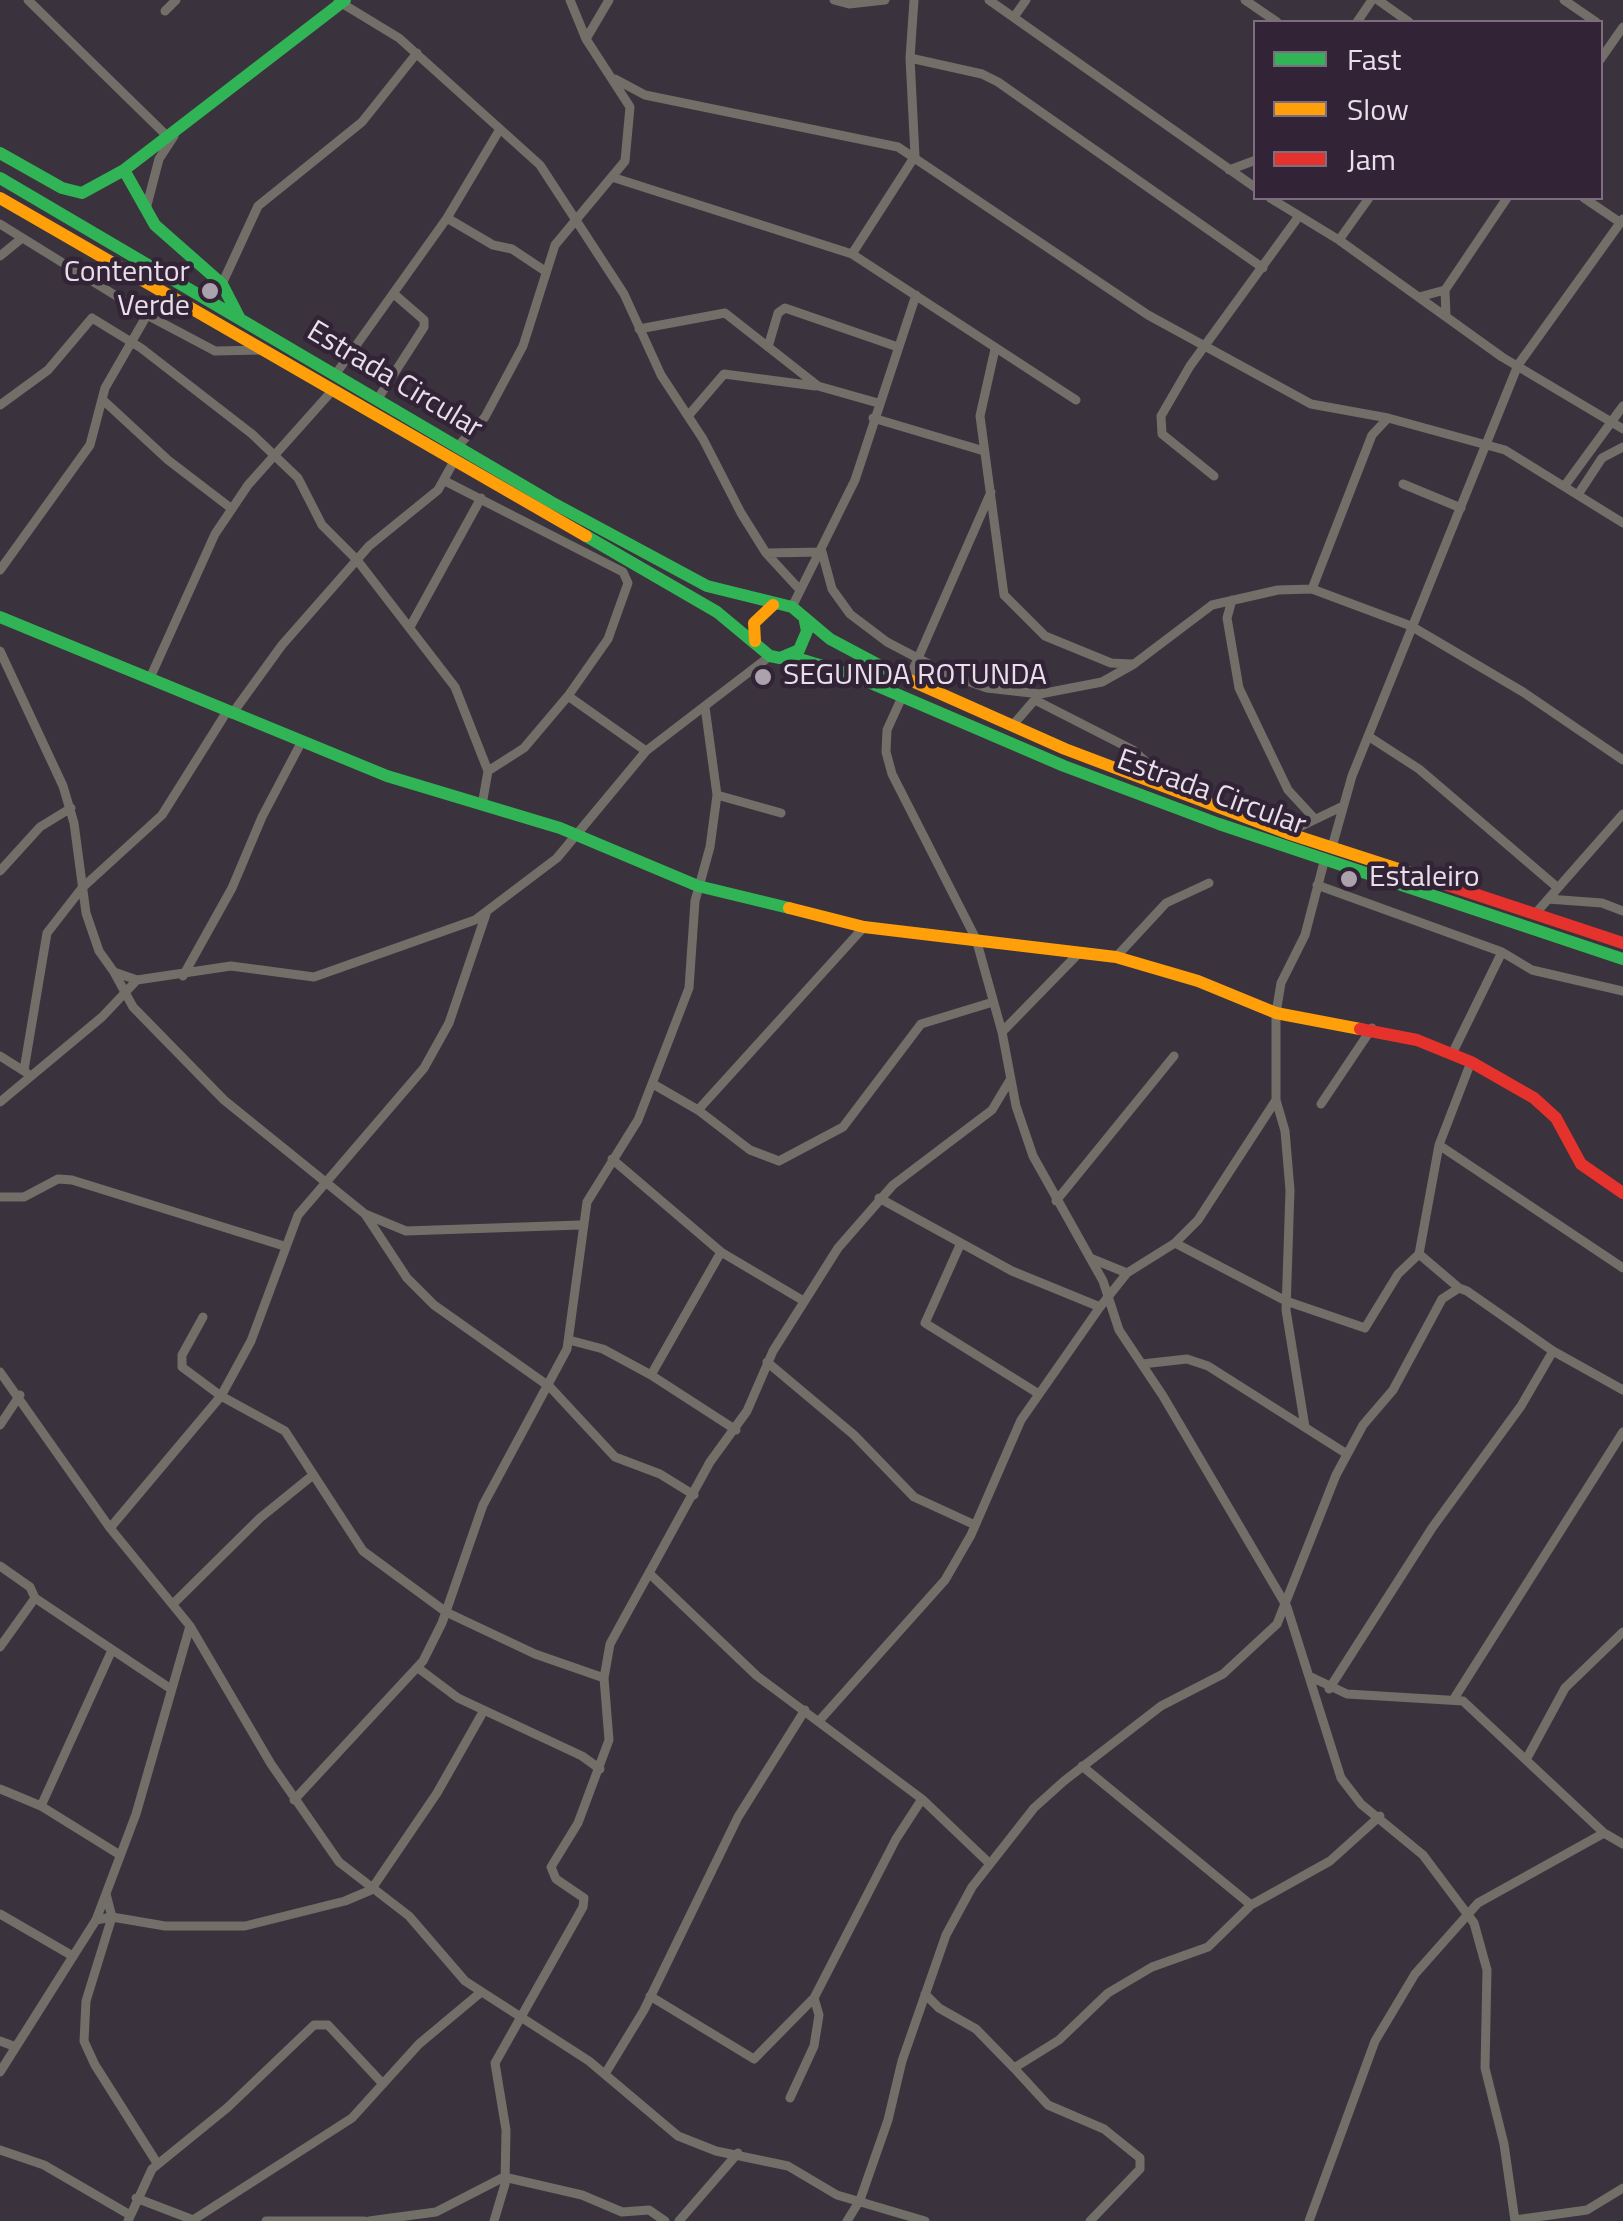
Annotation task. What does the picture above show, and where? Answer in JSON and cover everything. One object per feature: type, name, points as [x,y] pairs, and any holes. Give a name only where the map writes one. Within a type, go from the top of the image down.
[{"type":"main road","points":[[0,153],[62,188],[82,192],[124,170],[340,1]]},
{"type":"main road","points":[[124,170],[146,212],[171,241],[222,284],[240,319]]},
{"type":"main road","name":"Estrada Circular","points":[[0,178],[476,458],[707,586],[774,605]]},
{"type":"main road","name":"Estrada Circular","points":[[0,198],[717,612],[755,641]]},
{"type":"main road","points":[[774,605],[792,608],[804,621],[804,642],[790,656],[770,656],[755,641],[754,623],[774,605]]},
{"type":"main road","points":[[0,617],[387,776],[578,836],[698,886],[864,927],[1116,956],[1198,981],[1276,1013],[1372,1028],[1452,1054],[1534,1098],[1556,1118],[1581,1164],[1623,1193]]},
{"type":"main road","name":"Estrada Circular","points":[[804,621],[908,681],[1179,792],[1623,944]]},
{"type":"main road","name":"Estrada Circular","points":[[790,656],[852,674],[1064,766],[1324,862],[1623,959]]},
{"type":"street","points":[[28,0],[40,4],[166,135]]},
{"type":"street","points":[[165,11],[176,0]]},
{"type":"street","points":[[457,447],[475,431],[522,346],[545,271],[574,217],[615,178],[630,138],[630,107],[586,40],[570,0]]},
{"type":"street","points":[[586,40],[609,0]]},
{"type":"street","points":[[834,0],[849,4],[885,0]]},
{"type":"street","points":[[852,254],[915,156],[910,58],[914,0]]},
{"type":"street","points":[[989,0],[1253,186]]},
{"type":"street","points":[[1014,17],[1026,0]]},
{"type":"street","points":[[1359,20],[1375,0],[1406,20]]},
{"type":"street","points":[[1564,0],[1592,20]]},
{"type":"street","points":[[340,1],[417,53],[540,165],[624,294],[661,375],[766,553],[800,590]]},
{"type":"street","points":[[1247,1],[1274,20]]},
{"type":"street","points":[[1603,56],[1623,27]]},
{"type":"street","points":[[1603,28],[1616,37]]},
{"type":"street","points":[[222,284],[258,206],[362,122],[417,53]]},
{"type":"street","points":[[910,58],[998,82],[1263,268]]},
{"type":"street","points":[[615,79],[645,95],[854,137],[915,156],[1058,255],[1206,348],[1311,404],[1388,418],[1485,444],[1566,484],[1623,523]]},
{"type":"street","points":[[630,107],[645,95]]},
{"type":"street","points":[[146,212],[159,160],[182,125]]},
{"type":"street","points":[[335,375],[447,218],[500,129]]},
{"type":"street","points":[[1229,170],[1253,162]]},
{"type":"street","points":[[615,178],[852,254],[1076,400]]},
{"type":"street","points":[[1273,200],[1340,240],[1560,394],[1613,420],[1623,429]]},
{"type":"street","points":[[1340,240],[1368,200]]},
{"type":"street","points":[[1446,316],[1445,290],[1505,200]]},
{"type":"street","points":[[1332,847],[1341,808],[1368,736],[1518,365],[1622,221],[1587,200]]},
{"type":"street","points":[[1214,476],[1178,450],[1159,426],[1171,394],[1299,216]]},
{"type":"street","points":[[447,218],[493,245],[512,249],[545,271]]},
{"type":"street","points":[[0,224],[147,315],[215,350],[262,350]]},
{"type":"street","points":[[0,256],[22,238]]},
{"type":"street","points":[[1419,297],[1445,290]]},
{"type":"street","points":[[377,400],[424,327],[424,320],[394,294]]},
{"type":"street","points":[[792,608],[855,480],[896,346],[916,295]]},
{"type":"street","points":[[768,347],[778,314],[785,308],[896,346]]},
{"type":"street","points":[[639,329],[725,314],[818,386]]},
{"type":"street","points":[[0,570],[90,445],[102,400],[147,315]]},
{"type":"street","points":[[0,404],[48,370],[86,320],[92,318],[131,341],[278,456],[298,478],[322,525],[358,560],[455,687],[488,771],[482,805]]},
{"type":"street","points":[[995,349],[982,399],[984,451],[1004,595],[1020,616],[1045,636],[1111,663],[1134,664]]},
{"type":"street","points":[[688,416],[724,374],[818,386],[878,404]]},
{"type":"street","points":[[150,678],[202,559],[232,509],[331,392]]},
{"type":"street","points":[[102,400],[168,460],[232,509]]},
{"type":"street","points":[[1566,484],[1623,406]]},
{"type":"street","points":[[1362,413],[1372,434]]},
{"type":"street","points":[[873,418],[984,451]]},
{"type":"street","points":[[1312,589],[1372,434],[1388,418]]},
{"type":"street","points":[[475,431],[476,458]]},
{"type":"street","points":[[1579,492],[1602,458],[1623,447]]},
{"type":"street","points":[[26,1072],[47,933],[82,888],[162,815],[229,714],[282,645],[358,560],[446,481],[453,463]]},
{"type":"street","points":[[446,481],[626,576],[621,612],[608,639],[568,696],[524,748],[488,771]]},
{"type":"street","points":[[1403,484],[1461,508]]},
{"type":"street","points":[[908,681],[991,492]]},
{"type":"street","points":[[410,627],[481,498]]},
{"type":"street","points":[[766,553],[822,552]]},
{"type":"street","points":[[822,552],[832,589],[850,614],[917,659],[987,688],[1037,697],[1133,750],[1179,792]]},
{"type":"street","points":[[1012,726],[1037,697],[1102,682],[1134,664],[1185,622],[1212,606],[1278,590],[1312,589],[1412,626],[1523,692],[1623,760]]},
{"type":"street","points":[[1232,600],[1227,618],[1238,688],[1288,790],[1313,817]]},
{"type":"street","points":[[0,651],[49,747],[70,808],[92,932],[123,996],[224,1100],[364,1214],[407,1278],[434,1305],[550,1387],[615,1457],[660,1474],[694,1495]]},
{"type":"street","points":[[114,972],[137,980],[231,966],[314,977],[476,920],[557,858],[646,751],[770,656]]},
{"type":"street","points":[[568,696],[646,751]]},
{"type":"street","points":[[902,697],[887,730],[886,752],[892,774],[976,939],[1002,1032],[1016,1106],[1056,1202],[1090,1258],[1104,1303],[1118,1330],[1287,1607],[1341,1778],[1361,1804],[1422,1855],[1468,1914],[1488,1970],[1485,2068],[1504,2144],[1515,2220],[1587,2210],[1623,2188]]},
{"type":"street","points":[[294,1800],[418,1668],[446,1612],[482,1505],[550,1387],[569,1340],[580,1225],[592,1192],[638,1120],[689,988],[698,886],[710,847],[717,794],[705,707]]},
{"type":"street","points":[[1368,736],[1452,796],[1558,888]]},
{"type":"street","points":[[184,976],[232,888],[262,817],[302,741]]},
{"type":"street","points":[[717,794],[781,813]]},
{"type":"street","points":[[0,872],[40,827],[70,808]]},
{"type":"street","points":[[1287,832],[1313,817],[1341,808]]},
{"type":"street","points":[[1534,914],[1623,814]]},
{"type":"street","points":[[1305,1427],[1292,1364],[1286,1301],[1290,1190],[1285,1131],[1276,1100],[1276,1013],[1281,982],[1305,935],[1324,862]]},
{"type":"street","points":[[1116,956],[1166,903],[1209,883]]},
{"type":"street","points":[[1317,885],[1502,952],[1532,970],[1623,992]]},
{"type":"street","points":[[1548,899],[1602,903],[1623,911]]},
{"type":"street","points":[[110,1528],[221,1396],[250,1341],[298,1215],[424,1068],[449,1022],[487,912]]},
{"type":"street","points":[[698,1110],[864,927]]},
{"type":"street","points":[[1002,1032],[1082,950]]},
{"type":"street","points":[[1452,1054],[1502,952]]},
{"type":"street","points":[[0,1102],[26,1072],[71,1044],[137,980]]},
{"type":"street","points":[[652,1084],[698,1110],[750,1150],[773,1161],[789,1158],[843,1127],[921,1024],[993,1002]]},
{"type":"street","points":[[1321,1104],[1372,1028]]},
{"type":"street","points":[[0,1056],[26,1072]]},
{"type":"street","points":[[1056,1202],[1174,1056]]},
{"type":"street","points":[[1174,1242],[1286,1301],[1365,1328],[1398,1274],[1419,1254],[1440,1145],[1471,1062]]},
{"type":"street","points":[[494,2221],[504,2177],[506,2130],[495,2063],[583,1906],[584,1898],[556,1879],[550,1867],[578,1823],[609,1740],[604,1678],[610,1644],[710,1462],[736,1430],[767,1362],[802,1300],[879,1198],[992,1110],[1010,1080]]},
{"type":"street","points":[[819,1720],[945,1580],[975,1525],[1000,1460],[1039,1394],[1127,1273],[1174,1242],[1198,1220],[1276,1100]]},
{"type":"street","points":[[992,1110],[1016,1106]]},
{"type":"street","points":[[1440,1145],[1623,1268]]},
{"type":"street","points":[[612,1159],[721,1252],[802,1300]]},
{"type":"street","points":[[0,1197],[24,1197],[58,1180],[72,1180],[284,1246]]},
{"type":"street","points":[[893,1185],[897,1207]]},
{"type":"street","points":[[879,1198],[960,1244],[1104,1303]]},
{"type":"street","points":[[364,1214],[406,1231],[580,1225]]},
{"type":"street","points":[[960,1244],[925,1323],[1039,1394]]},
{"type":"street","points":[[652,1375],[721,1252]]},
{"type":"street","points":[[1419,1254],[1459,1288],[1553,1351],[1623,1390]]},
{"type":"street","points":[[1090,1258],[1127,1273]]},
{"type":"street","points":[[847,2221],[860,2200],[925,1994],[960,1906],[989,1862],[1034,1808],[1082,1766],[1161,1706],[1223,1674],[1264,1640],[1287,1607],[1313,1524],[1346,1454],[1363,1425],[1394,1390],[1436,1306],[1459,1288]]},
{"type":"street","points":[[203,1317],[180,1362],[221,1396],[285,1431],[363,1552],[446,1612],[504,1640],[604,1678]]},
{"type":"street","points":[[569,1340],[603,1350],[652,1375],[736,1430]]},
{"type":"street","points":[[1329,1689],[1432,1528],[1521,1406],[1553,1351]]},
{"type":"street","points":[[1142,1364],[1186,1359],[1208,1366],[1346,1454]]},
{"type":"street","points":[[767,1362],[854,1435],[914,1496],[975,1525]]},
{"type":"street","points":[[0,1372],[20,1394],[110,1528],[190,1626],[294,1800],[345,1870],[408,1916],[441,1958],[480,1993],[520,2020],[552,2035],[678,2136],[716,2151],[738,2152],[788,2166],[838,2195],[925,2221]]},
{"type":"street","points":[[0,1426],[20,1394]]},
{"type":"street","points":[[1455,1697],[1623,1432]]},
{"type":"street","points":[[174,1603],[260,1518],[313,1475]]},
{"type":"street","points":[[0,1566],[30,1587],[35,1598],[171,1689]]},
{"type":"street","points":[[650,1574],[700,1627],[922,1800],[989,1862]]},
{"type":"street","points":[[0,1647],[35,1598]]},
{"type":"street","points":[[0,2072],[96,1920],[120,1855],[190,1626]]},
{"type":"street","points":[[1526,1758],[1564,1688],[1623,1632]]},
{"type":"street","points":[[41,1806],[112,1650]]},
{"type":"street","points":[[418,1668],[483,1712],[582,1756],[600,1769]]},
{"type":"street","points":[[1312,1677],[1329,1689],[1368,1697],[1455,1697],[1526,1758],[1604,1834],[1623,1844]]},
{"type":"street","points":[[605,2074],[650,1996],[708,1872],[805,1710]]},
{"type":"street","points":[[96,1920],[112,1917],[165,1926],[245,1926],[345,1902],[371,1890],[437,1793],[483,1712]]},
{"type":"street","points":[[1082,1766],[1150,1818],[1251,1905]]},
{"type":"street","points":[[0,1788],[41,1806],[120,1855]]},
{"type":"street","points":[[650,1996],[754,2060],[814,1998],[896,1839],[922,1800]]},
{"type":"street","points":[[1014,2068],[1059,2040],[1108,1993],[1152,1966],[1208,1947],[1251,1905],[1330,1861],[1380,1816]]},
{"type":"street","points":[[1309,2221],[1375,2041],[1414,1974],[1478,1903],[1604,1834]]},
{"type":"street","points":[[106,1894],[112,1917],[86,2001],[84,2041],[157,2163]]},
{"type":"street","points":[[0,1914],[70,1956]]},
{"type":"street","points":[[136,2198],[194,2220],[352,2118],[420,2044],[480,1993]]},
{"type":"street","points":[[925,1994],[939,2008],[976,2029],[1048,2105],[1104,2129],[1140,2158],[1140,2169],[1090,2221]]},
{"type":"street","points":[[790,2098],[816,2036],[819,2015],[814,1998]]},
{"type":"street","points":[[0,2150],[44,2165],[129,2218],[157,2163],[227,2108],[314,2024],[328,2025],[383,2084]]},
{"type":"street","points":[[0,2041],[16,2048]]},
{"type":"street","points":[[679,2221],[738,2152]]},
{"type":"street","points":[[266,2221],[367,2221],[436,2212],[504,2177],[582,2195],[622,2212],[650,2210],[665,2221]]},
{"type":"traffic: fast","points":[[240,319],[222,284],[155,225],[124,170],[345,0]]},
{"type":"traffic: fast","points":[[0,153],[62,188],[82,193],[124,170]]},
{"type":"traffic: fast","points":[[0,178],[551,502],[707,586],[792,607],[830,639],[894,673]]},
{"type":"traffic: fast","points":[[586,536],[717,612],[770,656],[780,658],[799,650],[807,631],[805,621]]},
{"type":"traffic: fast","points":[[0,617],[387,776],[560,828],[698,886],[789,908]]},
{"type":"traffic: fast","points":[[790,656],[852,675],[1064,766],[1219,824],[1623,959]]},
{"type":"traffic: slow","points":[[0,198],[586,536]]},
{"type":"traffic: slow","points":[[755,641],[754,623],[773,605]]},
{"type":"traffic: slow","points":[[894,673],[1065,749],[1287,833],[1423,877]]},
{"type":"traffic: slow","points":[[789,908],[864,927],[1116,957],[1198,981],[1276,1013],[1360,1029]]},
{"type":"traffic: jam","points":[[1423,877],[1623,943]]},
{"type":"traffic: jam","points":[[1360,1029],[1417,1040],[1471,1062],[1534,1098],[1556,1118],[1581,1164],[1623,1193]]},
{"type":"place","name":"Contentor Verde","points":[[210,291]]},
{"type":"place","name":"SEGUNDA ROTUNDA","points":[[763,677]]},
{"type":"place","name":"Estaleiro","points":[[1349,879]]}]
